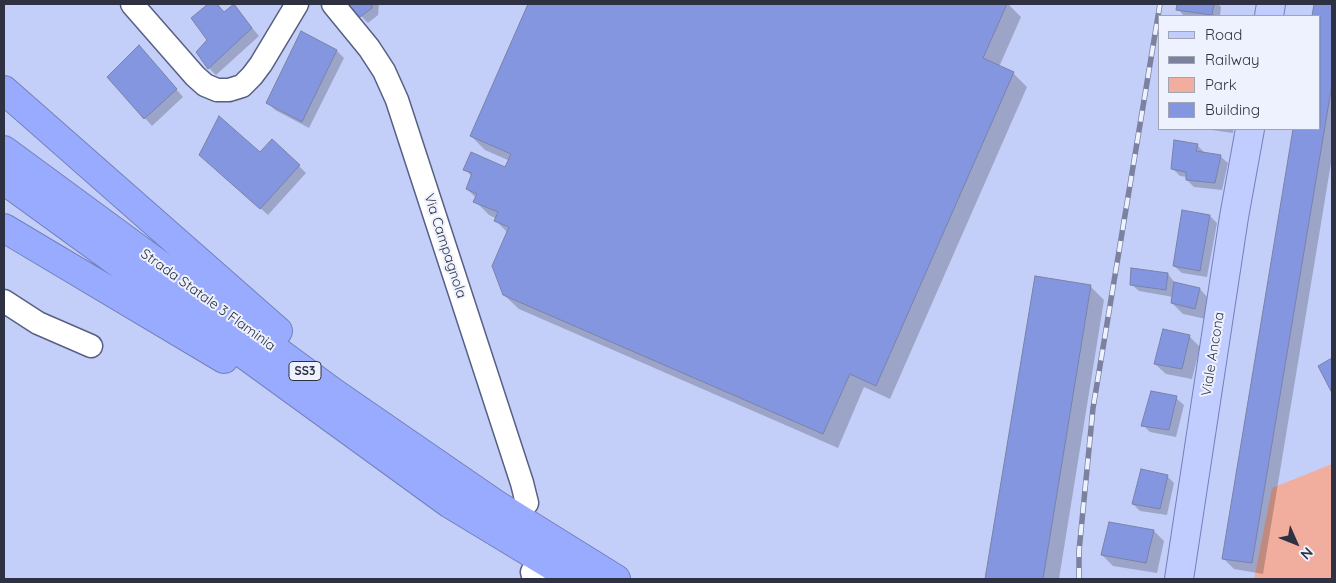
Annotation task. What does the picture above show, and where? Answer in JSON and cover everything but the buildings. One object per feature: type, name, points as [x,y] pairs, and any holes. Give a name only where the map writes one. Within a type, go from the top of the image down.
[{"type":"highway","points":[[4,90],[315,364],[394,422],[442,467]]},
{"type":"highway","name":"Strada Statale 3 Flaminia","points":[[4,150],[333,392],[498,505],[616,579]]},
{"type":"highway","name":"Strada Statale 3 Flaminia","points":[[4,180],[450,504],[574,579]]},
{"type":"highway","points":[[4,228],[236,366],[368,460],[450,504]]},
{"type":"main road","name":"Viale Ancona","points":[[1179,579],[1234,217],[1250,130]]},
{"type":"street","points":[[132,4],[194,76],[205,85],[217,90],[229,90],[242,86],[252,76],[297,4]]},
{"type":"street","name":"Via Campagnola","points":[[333,4],[369,48],[384,71],[397,100],[527,503]]},
{"type":"street","points":[[4,301],[38,323],[91,346]]},
{"type":"green space","points":[[1332,464],[1332,579],[1254,579],[1272,488]]},
{"type":"railway","points":[[1158,15],[1160,4]]},
{"type":"railway","points":[[1079,579],[1079,551],[1093,408],[1158,16]]}]
